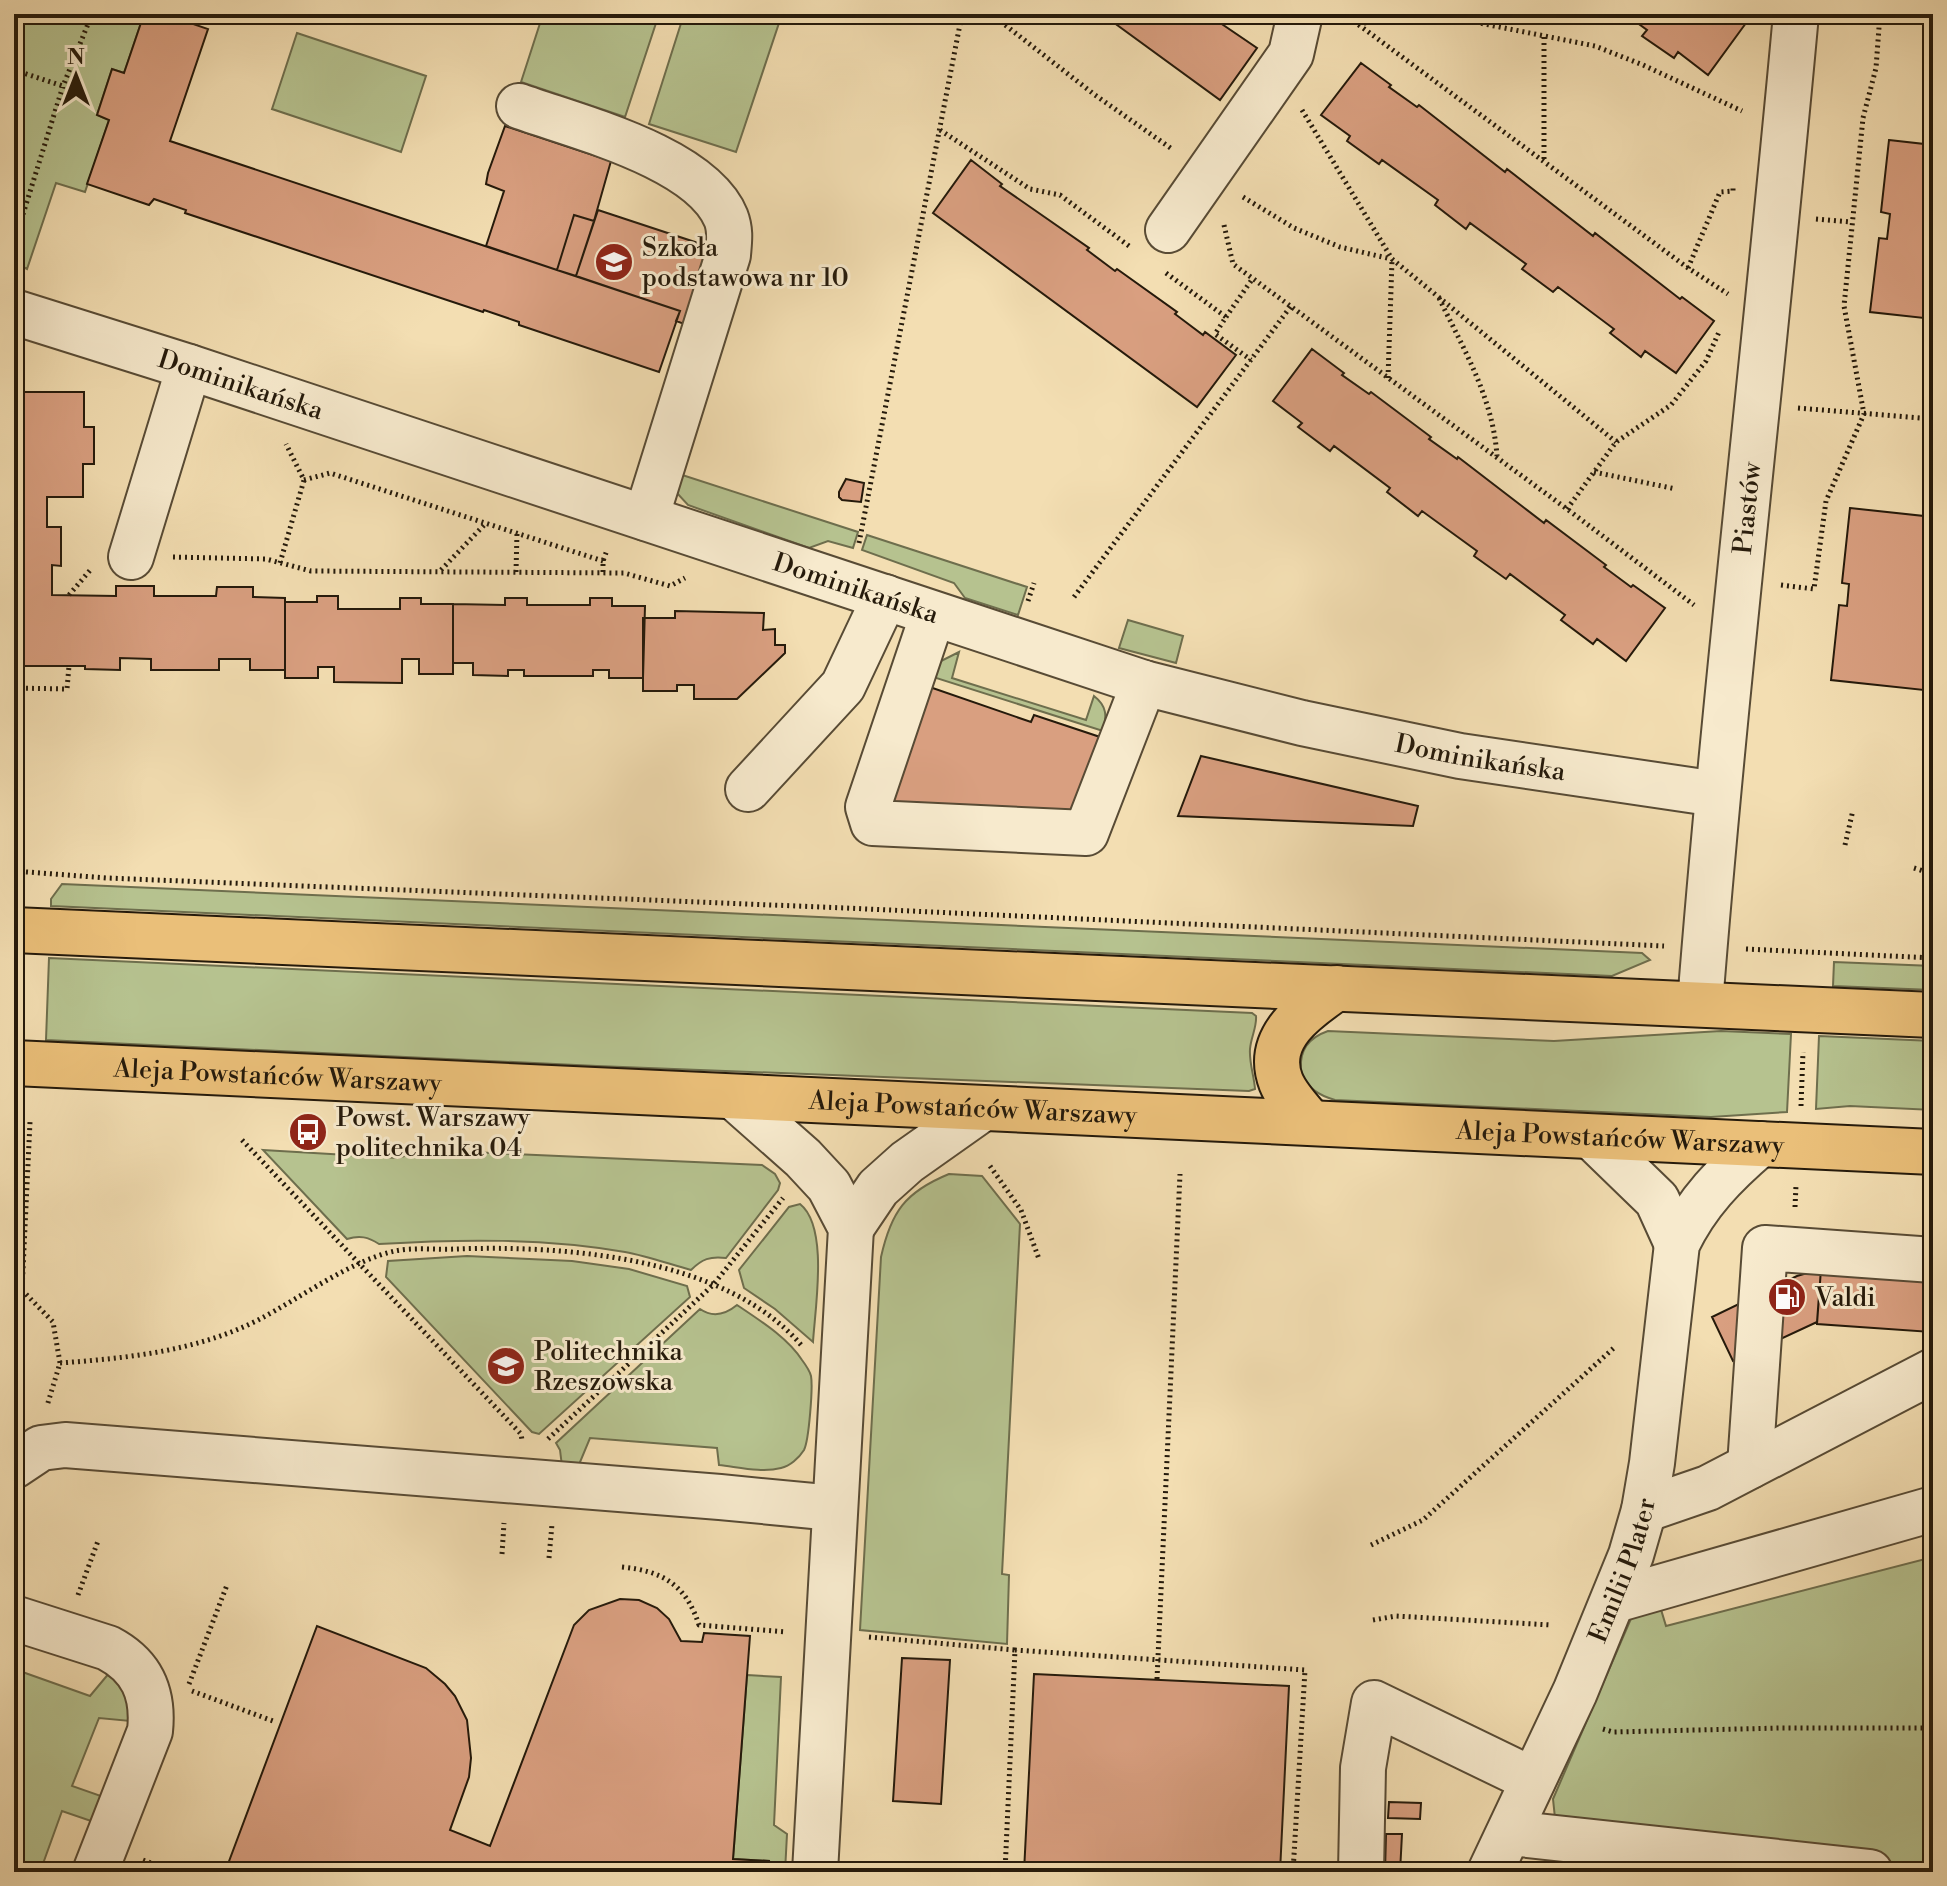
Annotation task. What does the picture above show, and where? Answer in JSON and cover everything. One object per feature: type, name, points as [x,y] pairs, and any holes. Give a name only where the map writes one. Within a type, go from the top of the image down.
[{"type":"main road","points":[[14,930],[1933,1015]]},
{"type":"main road","points":[[1310,1122],[1280,1081],[1277,1060],[1282,1038],[1294,1021],[1337,988]]},
{"type":"main road","name":"Aleja Powstańców Warszawy","points":[[14,1063],[1933,1152]]},
{"type":"street","points":[[1155,251],[1214,178],[1291,54],[1300,14]]},
{"type":"street","name":"Piastów","points":[[1700,1004],[1717,794],[1740,581],[1744,321],[1796,14]]},
{"type":"street","points":[[519,106],[650,154],[685,172],[709,193],[728,224],[728,255],[646,518]]},
{"type":"street","name":"Dominikańska","points":[[14,312],[1144,683],[1302,723],[1460,756],[1717,794]]},
{"type":"street","points":[[131,557],[189,367]]},
{"type":"street","points":[[748,789],[843,686],[885,597]]},
{"type":"street","points":[[933,614],[868,807],[873,823],[1086,833],[1144,683]]},
{"type":"street","points":[[734,1097],[803,1158],[829,1186],[851,1228]]},
{"type":"street","points":[[815,1872],[851,1228],[878,1188],[982,1109]]},
{"type":"street","points":[[1592,1137],[1657,1200],[1677,1244]]},
{"type":"street","name":"Emilii Plater","points":[[1490,1872],[1565,1715],[1631,1555],[1644,1510],[1663,1378],[1677,1244],[1688,1220],[1713,1187],[1760,1144]]},
{"type":"street","points":[[1750,1466],[1765,1248],[1933,1260]]},
{"type":"street","points":[[1644,1510],[1708,1488],[1933,1371]]},
{"type":"street","points":[[14,1466],[41,1448],[65,1445],[834,1508]]},
{"type":"street","points":[[1615,1600],[1933,1509]]},
{"type":"street","points":[[14,1618],[121,1655],[142,1677],[149,1694],[152,1714],[150,1731],[95,1872]]},
{"type":"street","points":[[1361,1872],[1363,1768],[1374,1703],[1533,1780]]},
{"type":"street","points":[[1510,1833],[1529,1872]]},
{"type":"street","points":[[1510,1833],[1870,1872]]},
{"type":"path","points":[[14,243],[63,86],[92,14]]},
{"type":"path","points":[[857,549],[864,527],[962,14]]},
{"type":"path","points":[[991,14],[1095,95],[1214,178],[1294,228],[1340,247],[1392,259]]},
{"type":"path","points":[[1344,14],[1688,268],[1744,321],[1706,361],[1671,405],[1616,442],[1567,509]]},
{"type":"path","points":[[1358,24],[1419,14]]},
{"type":"path","points":[[1434,14],[1595,46],[1742,111]]},
{"type":"path","points":[[1740,581],[1814,589],[1826,501],[1864,414],[1844,306],[1863,118],[1876,68],[1880,14]]},
{"type":"path","points":[[1544,37],[1544,161]]},
{"type":"path","points":[[14,70],[63,86]]},
{"type":"path","points":[[1278,74],[1337,165],[1392,259],[1616,442]]},
{"type":"path","points":[[1740,125],[1744,95]]},
{"type":"path","points":[[940,130],[1030,189],[1060,195],[1155,251],[1226,317]]},
{"type":"path","points":[[1214,178],[1233,264],[1709,617],[1736,631]]},
{"type":"path","points":[[1688,268],[1720,192],[1733,191],[1734,178]]},
{"type":"path","points":[[1388,378],[1392,259]]},
{"type":"path","points":[[1251,360],[1215,334],[1253,278]]},
{"type":"path","points":[[1437,295],[1487,398],[1495,430],[1497,457]]},
{"type":"path","points":[[1074,597],[1291,306]]},
{"type":"path","points":[[1789,407],[1933,419]]},
{"type":"path","points":[[1594,472],[1676,489]]},
{"type":"path","points":[[304,480],[330,473],[603,561]]},
{"type":"path","points":[[441,571],[486,523]]},
{"type":"path","points":[[516,572],[517,533]]},
{"type":"path","points":[[131,557],[266,559],[311,571],[624,573],[670,586],[692,574]]},
{"type":"path","points":[[14,688],[67,689],[69,666]]},
{"type":"path","points":[[1845,845],[1853,810]]},
{"type":"path","points":[[1914,868],[1933,874]]},
{"type":"path","points":[[14,871],[107,878],[1933,958]]},
{"type":"path","points":[[1801,1110],[1803,1050]]},
{"type":"path","points":[[22,1290],[30,1122]]},
{"type":"path","points":[[242,1140],[521,1434],[523,1445]]},
{"type":"path","points":[[990,1166],[1021,1210],[1039,1259]]},
{"type":"path","points":[[1157,1679],[1180,1174]]},
{"type":"path","points":[[542,1447],[549,1437],[713,1285],[784,1196]]},
{"type":"path","points":[[60,1363],[133,1357],[217,1337],[258,1320],[360,1263],[395,1251],[474,1248],[602,1257],[661,1268],[713,1285],[748,1302],[779,1324],[807,1352]]},
{"type":"path","points":[[14,1290],[22,1290],[53,1322],[60,1363],[45,1411]]},
{"type":"path","points":[[1371,1545],[1423,1520],[1616,1346]]},
{"type":"path","points":[[502,1554],[504,1522]]},
{"type":"path","points":[[549,1558],[552,1525]]},
{"type":"path","points":[[78,1597],[98,1541]]},
{"type":"path","points":[[622,1567],[652,1572],[670,1581],[693,1607],[699,1625],[792,1633]]},
{"type":"path","points":[[208,1636],[227,1585]]},
{"type":"path","points":[[1373,1620],[1396,1616],[1551,1625]]},
{"type":"path","points":[[863,1637],[1305,1670],[1293,1872]]},
{"type":"path","points":[[1005,1872],[1015,1650]]},
{"type":"path","points":[[188,1689],[273,1721]]},
{"type":"path","points":[[1565,1715],[1613,1732],[1933,1728]]},
{"type":"path","points":[[139,1858],[174,1872]]},
{"type":"green space","points":[[14,14],[144,14],[124,73],[112,69],[97,115],[109,120],[85,192],[56,183],[27,269],[14,262]]},
{"type":"green space","points":[[543,14],[659,14],[625,117],[521,82]]},
{"type":"green space","points":[[684,14],[782,14],[736,152],[649,124]]},
{"type":"green space","points":[[297,33],[426,76],[401,152],[272,109]]},
{"type":"green space","points":[[673,472],[858,532],[853,548],[828,541],[809,548],[688,505],[676,492]]},
{"type":"green space","points":[[867,535],[1027,587],[1018,615],[965,598],[954,583],[862,550]]},
{"type":"green space","points":[[1128,620],[1183,636],[1176,663],[1119,648]]},
{"type":"green space","points":[[959,652],[952,678],[1086,720],[1094,696],[1105,712],[1103,731],[933,677],[941,661]]},
{"type":"green space","points":[[62,884],[1642,953],[1650,960],[1612,976],[51,906],[51,899]]},
{"type":"green space","points":[[14,956],[23,956],[20,1039],[14,1039]]},
{"type":"green space","points":[[49,958],[1252,1013],[1256,1016],[1250,1054],[1255,1089],[597,1066],[46,1040]]},
{"type":"green space","points":[[1834,962],[1933,966],[1933,990],[1833,986]]},
{"type":"green space","points":[[1328,1031],[1554,1041],[1721,1031],[1791,1034],[1787,1112],[1711,1117],[1335,1100],[1315,1091],[1301,1073],[1306,1046]]},
{"type":"green space","points":[[1819,1036],[1933,1041],[1933,1110],[1850,1106],[1816,1109]]},
{"type":"green space","points":[[263,1150],[398,1158],[424,1150],[762,1165],[775,1174],[780,1183],[778,1190],[726,1258],[707,1259],[691,1270],[633,1254],[564,1244],[472,1241],[379,1244],[364,1237],[347,1239]]},
{"type":"green space","points":[[949,1174],[982,1176],[1020,1224],[1002,1574],[1009,1575],[1007,1644],[860,1630],[881,1257],[890,1228],[902,1205],[921,1188]]},
{"type":"green space","points":[[800,1204],[815,1230],[817,1249],[813,1342],[775,1309],[744,1288],[739,1270],[789,1207]]},
{"type":"green space","points":[[467,1256],[572,1261],[629,1269],[687,1286],[690,1297],[539,1434],[532,1432],[386,1277],[388,1261]]},
{"type":"green space","points":[[737,1305],[789,1344],[810,1374],[807,1436],[804,1450],[797,1459],[781,1468],[750,1469],[719,1465],[717,1448],[590,1438],[578,1467],[562,1466],[556,1443],[700,1309],[719,1314]]},
{"type":"green space","points":[[1933,1557],[1933,1868],[1555,1818],[1553,1799],[1636,1607],[1659,1603],[1666,1626]]},
{"type":"green space","points":[[14,1669],[90,1696],[110,1672],[125,1686],[130,1721],[99,1718],[72,1786],[101,1796],[91,1821],[62,1811],[40,1872],[14,1872]]},
{"type":"green space","points":[[747,1675],[781,1677],[774,1825],[787,1834],[785,1872],[768,1872],[769,1861],[733,1859]]},
{"type":"green space","points":[[1565,1856],[1706,1872],[1557,1872]]},
{"type":"building","points":[[144,14],[164,14],[208,29],[170,141],[680,311],[659,372],[519,325],[519,322],[484,310],[185,213],[186,210],[154,199],[149,205],[87,184],[109,120],[97,115],[112,69],[124,73]]},
{"type":"building","points":[[1102,14],[1207,14],[1257,48],[1220,100]]},
{"type":"building","points":[[1625,14],[1734,14],[1746,23],[1708,75],[1678,52],[1674,58],[1642,36],[1647,30]]},
{"type":"building","points":[[1361,63],[1505,172],[1507,169],[1593,236],[1595,233],[1680,299],[1682,297],[1714,321],[1676,373],[1645,351],[1641,357],[1610,333],[1614,329],[1558,287],[1553,292],[1522,269],[1526,264],[1470,223],[1466,229],[1435,205],[1438,200],[1382,160],[1379,164],[1347,141],[1350,136],[1321,115]]},
{"type":"building","points":[[505,126],[611,161],[594,221],[574,215],[557,270],[486,246],[504,191],[486,184]]},
{"type":"building","points":[[1889,140],[1933,145],[1933,319],[1870,312],[1879,238],[1887,239],[1890,214],[1881,212]]},
{"type":"building","points":[[971,160],[1002,184],[1000,186],[1089,248],[1087,250],[1115,271],[1117,269],[1177,312],[1175,314],[1203,335],[1205,332],[1236,355],[1197,407],[933,213]]},
{"type":"building","points":[[598,210],[713,248],[687,325],[676,321],[680,311],[576,276]]},
{"type":"building","points":[[574,215],[594,221],[576,276],[557,270]]},
{"type":"building","points":[[1312,349],[1344,373],[1342,375],[1369,394],[1371,392],[1431,437],[1429,439],[1458,457],[1544,523],[1546,520],[1631,587],[1633,585],[1665,608],[1626,661],[1597,639],[1593,644],[1561,620],[1565,615],[1510,574],[1506,579],[1474,556],[1477,551],[1422,511],[1418,516],[1387,492],[1390,488],[1334,446],[1330,451],[1298,427],[1302,423],[1273,401]]},
{"type":"building","points":[[14,392],[84,392],[84,427],[94,427],[94,464],[83,464],[83,497],[47,497],[47,527],[61,527],[61,566],[52,565],[52,595],[116,596],[116,586],[154,586],[154,596],[216,596],[217,587],[253,587],[253,597],[285,598],[285,670],[250,670],[250,659],[219,659],[219,670],[151,670],[151,659],[120,658],[120,670],[85,669],[85,666],[14,666],[14,460],[21,460],[21,430],[14,430]]},
{"type":"building","points":[[846,479],[864,483],[861,502],[839,497]]},
{"type":"building","points":[[1850,508],[1933,517],[1933,691],[1831,680],[1839,605],[1847,606],[1849,584],[1842,583]]},
{"type":"building","points":[[317,596],[338,596],[338,609],[400,609],[400,598],[421,598],[421,604],[453,604],[453,674],[419,674],[419,659],[402,659],[402,683],[334,682],[334,667],[318,667],[318,678],[285,678],[285,602],[317,602]]},
{"type":"building","points":[[505,598],[527,598],[527,605],[590,605],[590,598],[612,598],[612,606],[645,606],[643,678],[609,678],[609,670],[593,670],[593,676],[524,676],[524,670],[508,670],[508,676],[473,675],[473,663],[453,663],[453,604],[505,605]]},
{"type":"building","points":[[675,611],[764,613],[763,630],[775,629],[775,645],[785,645],[785,653],[737,699],[694,699],[694,685],[677,685],[677,691],[643,691],[643,618],[675,618]]},
{"type":"building","points":[[921,684],[1031,722],[1034,715],[1100,737],[1077,811],[882,801]]},
{"type":"building","points":[[1201,756],[1418,806],[1413,826],[1178,816]]},
{"type":"building","points":[[1821,1269],[1933,1278],[1931,1332],[1817,1324]]},
{"type":"building","name":"Valdi","points":[[1821,1269],[1817,1322],[1733,1361],[1712,1317],[1797,1276]]},
{"type":"building","points":[[620,1599],[639,1600],[657,1608],[669,1619],[681,1641],[702,1642],[704,1633],[750,1636],[733,1859],[769,1861],[768,1872],[225,1872],[317,1626],[426,1668],[455,1696],[467,1720],[471,1758],[469,1777],[450,1830],[490,1846],[574,1625],[589,1610]]},
{"type":"building","points":[[902,1658],[950,1660],[941,1804],[893,1801]]},
{"type":"building","points":[[1034,1674],[1289,1686],[1280,1872],[1024,1872]]},
{"type":"building","points":[[1389,1802],[1421,1803],[1420,1819],[1388,1818]]},
{"type":"building","points":[[1386,1834],[1402,1834],[1400,1872],[1385,1872]]},
{"type":"place","name":"Szkoła podstawowa nr 10","points":[[614,262]]},
{"type":"place","name":"Powst. Warszawy politechnika 04","points":[[308,1132]]},
{"type":"place","name":"Valdi","points":[[1787,1297]]},
{"type":"place","name":"Politechnika Rzeszowska","points":[[506,1366]]}]
